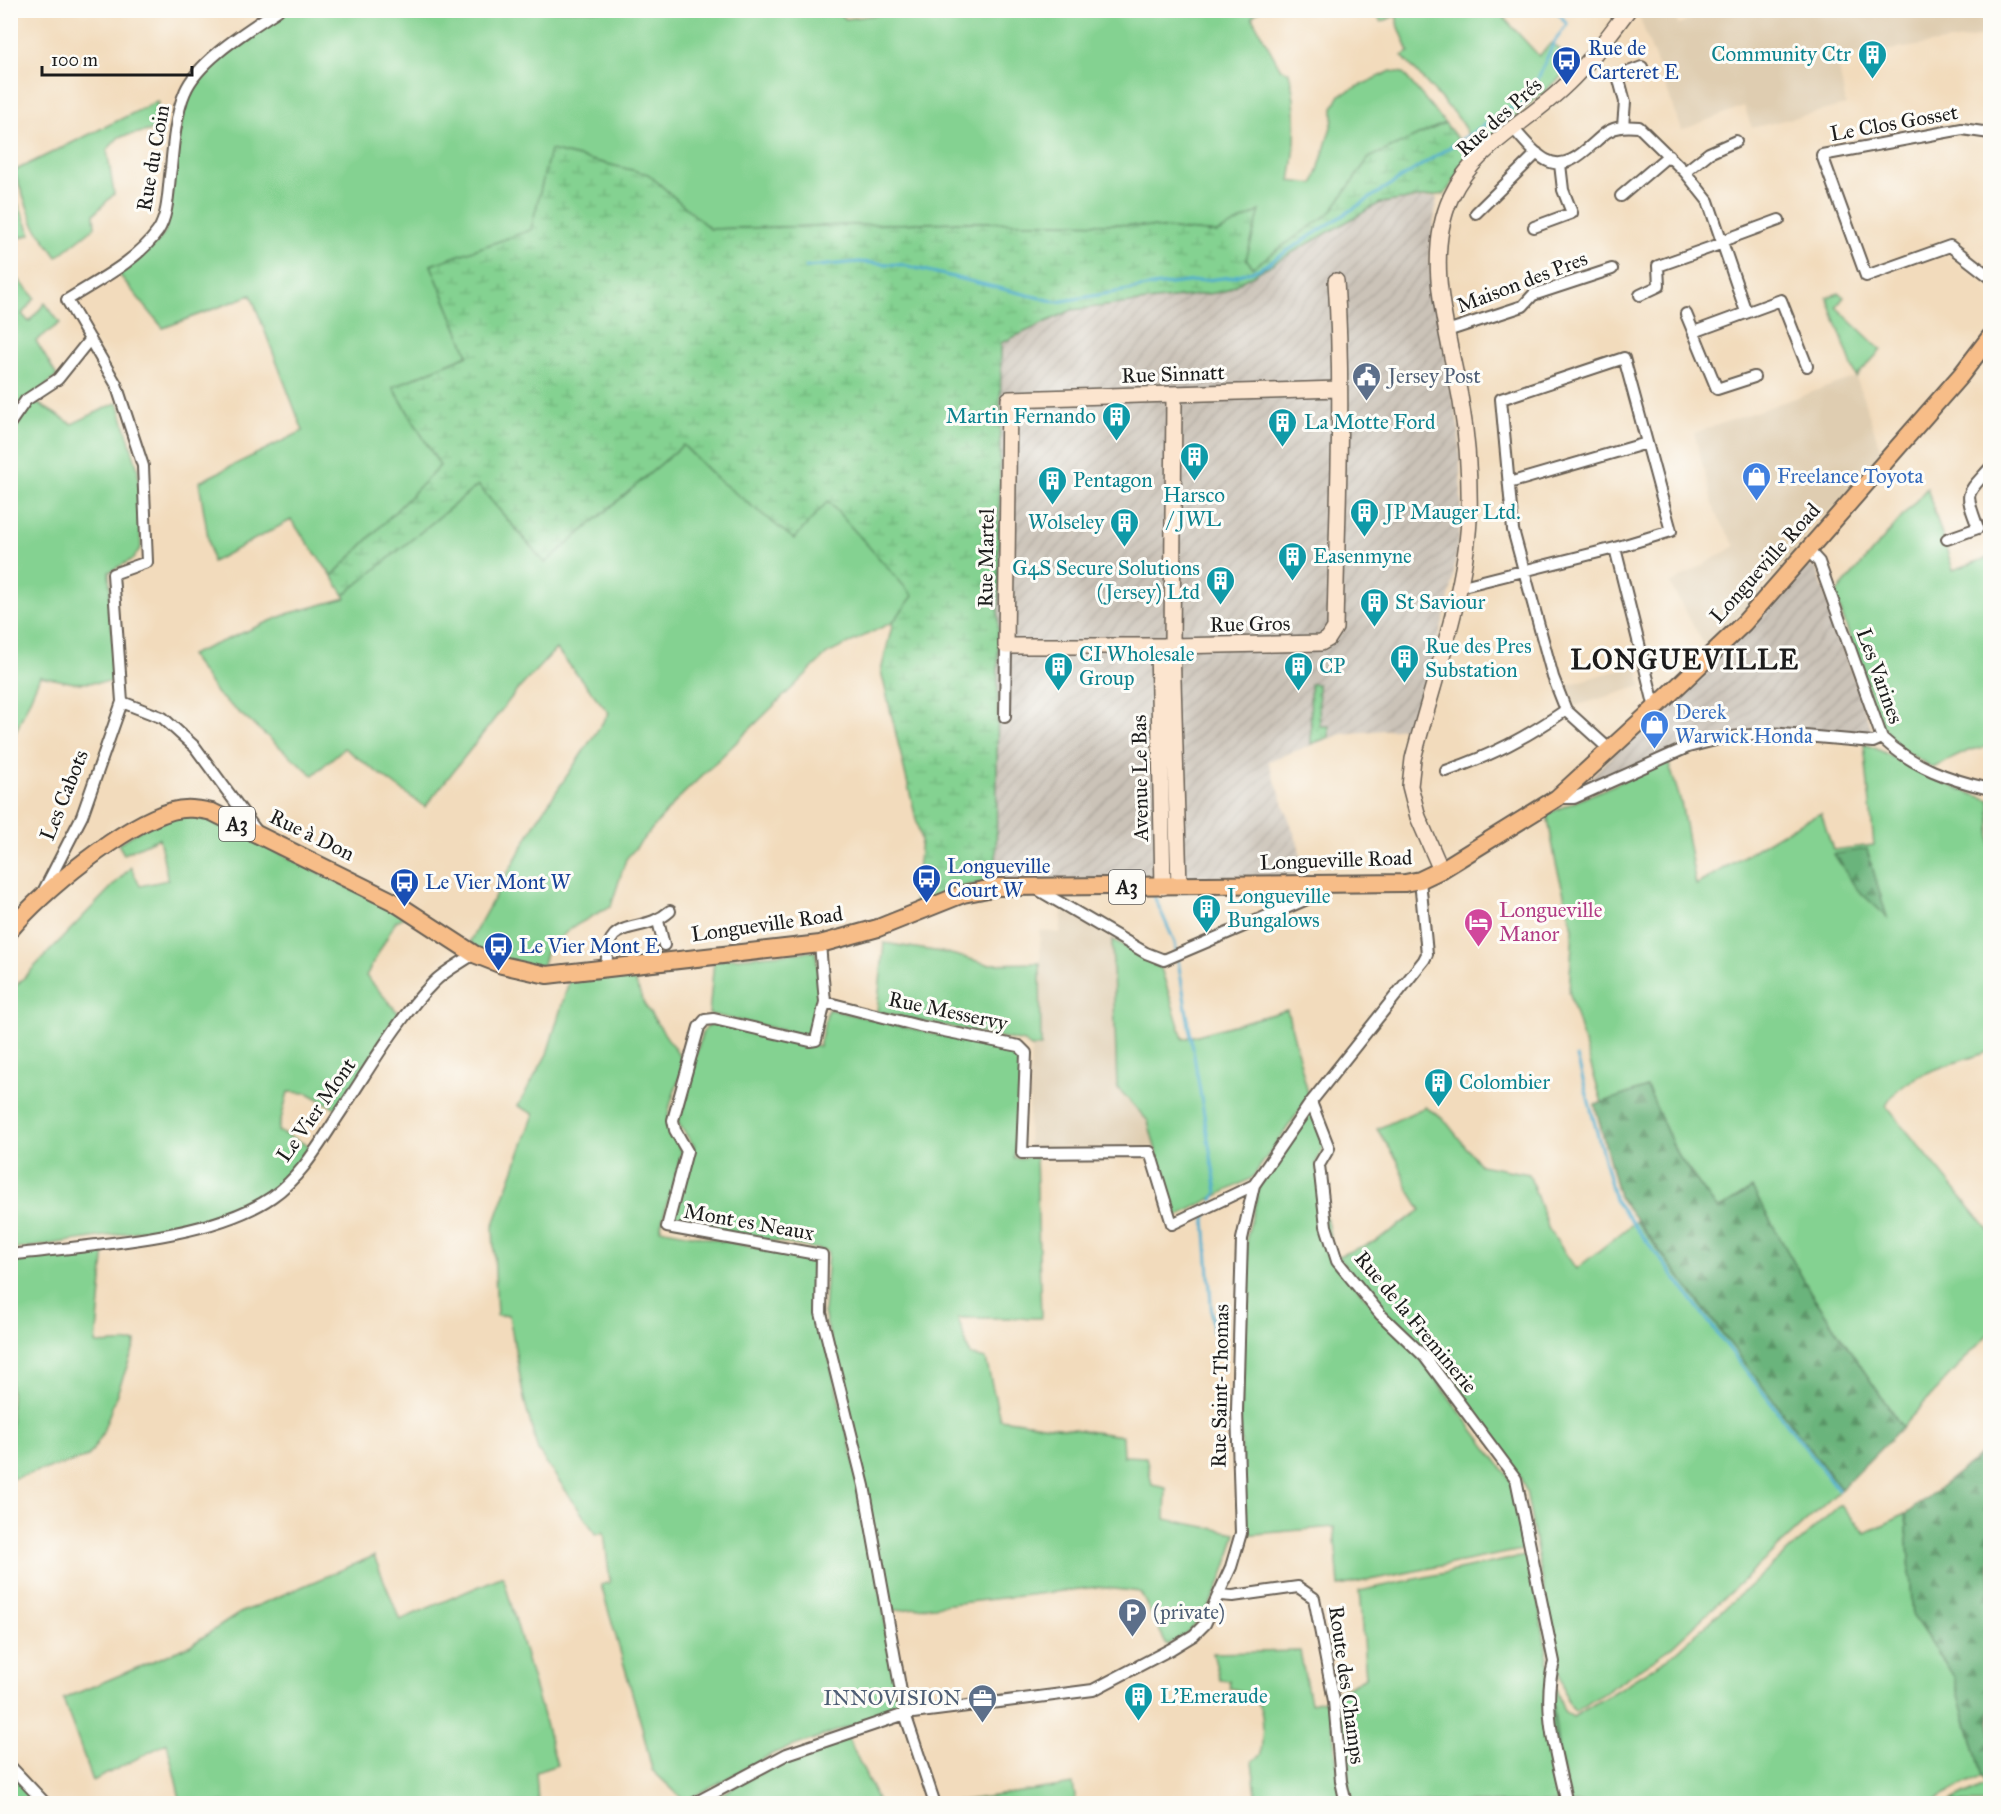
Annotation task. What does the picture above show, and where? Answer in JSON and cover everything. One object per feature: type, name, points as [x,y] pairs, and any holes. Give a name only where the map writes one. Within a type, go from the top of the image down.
[{"type":"main road","name":"Longueville Road","points":[[474,954],[502,965],[547,975],[820,944],[878,928],[963,894],[998,887],[1329,885],[1405,883],[1420,880],[1441,870],[1557,798],[1655,708],[1744,623],[1961,375],[1990,337]]},
{"type":"main road","name":"Rue à Don","points":[[13,922],[119,837],[171,811],[191,808],[212,812],[260,834],[394,902],[474,954]]},
{"type":"street","name":"Rue du Coin","points":[[90,339],[67,300],[128,260],[145,246],[159,229],[166,207],[173,150],[185,91],[199,72],[221,51],[278,10]]},
{"type":"street","name":"Rue des Prés","points":[[1441,870],[1418,817],[1410,786],[1413,759],[1459,587],[1468,523],[1470,467],[1447,331],[1438,259],[1444,215],[1460,181],[1480,156],[1512,127],[1567,85],[1628,10]]},
{"type":"street","points":[[1623,126],[1626,102],[1618,76],[1642,67]]},
{"type":"street","points":[[1512,127],[1545,160],[1560,164],[1578,156],[1608,131],[1623,126],[1639,127],[1685,172],[1708,201],[1746,312]]},
{"type":"street","name":"Le Clos Gosset","points":[[1990,133],[1962,129],[1822,155],[1866,276],[1950,246],[1990,277]]},
{"type":"street","points":[[1685,172],[1709,153],[1736,141]]},
{"type":"street","points":[[1476,213],[1537,153]]},
{"type":"street","points":[[1621,196],[1669,155]]},
{"type":"street","points":[[1534,227],[1572,213],[1563,190],[1560,164]]},
{"type":"street","points":[[1640,295],[1659,286],[1658,266],[1779,220]]},
{"type":"street","name":"Maison des Pres","points":[[1447,331],[1523,306],[1533,296],[1612,268]]},
{"type":"street","points":[[1336,281],[1339,314],[1339,389]]},
{"type":"street","points":[[1695,332],[1781,300],[1806,366]]},
{"type":"street","points":[[1686,314],[1718,389],[1754,377]]},
{"type":"street","points":[[10,423],[26,400],[58,380],[90,339],[116,384],[143,466],[147,562],[113,574],[122,702],[163,718],[195,747],[260,834]]},
{"type":"street","points":[[1459,587],[1523,572],[1615,548],[1671,531],[1624,358],[1501,399],[1513,530],[1523,572],[1552,677],[1566,710],[1610,750]]},
{"type":"street","name":"Rue Sinnatt","points":[[1009,399],[1174,396],[1339,389]]},
{"type":"street","name":"Rue Gros","points":[[1006,646],[1313,644],[1328,639],[1335,627],[1339,389]]},
{"type":"street","name":"Avenue Le Bas","points":[[1171,886],[1165,646],[1174,396]]},
{"type":"street","name":"Rue Martel","points":[[1005,717],[1009,399]]},
{"type":"street","points":[[1509,483],[1647,443]]},
{"type":"street","points":[[1947,539],[1978,528],[1967,498],[1968,492],[1990,468]]},
{"type":"street","points":[[1615,548],[1655,708]]},
{"type":"street","name":"Les Varines","points":[[1808,550],[1819,561],[1882,738],[1898,753],[1932,772],[1990,789]]},
{"type":"street","name":"Les Cabots","points":[[38,901],[82,816],[122,702]]},
{"type":"street","points":[[1446,771],[1521,740],[1566,710]]},
{"type":"street","points":[[1557,798],[1574,798],[1688,747],[1723,738],[1770,733],[1873,742],[1882,738]]},
{"type":"street","name":"Rue Saint-Thomas","points":[[693,1803],[787,1754],[904,1713],[1093,1689],[1194,1635],[1205,1624],[1220,1595],[1241,1533],[1237,1410],[1242,1239],[1254,1185],[1311,1102],[1424,960],[1427,954],[1420,880]]},
{"type":"street","points":[[1032,887],[1146,953],[1164,960],[1312,897],[1329,885]]},
{"type":"street","points":[[607,968],[608,943],[615,933],[658,921],[670,911]]},
{"type":"street","points":[[658,921],[664,945]]},
{"type":"street","name":"Mont es Neaux","points":[[820,944],[825,1002],[816,1040],[810,1041],[714,1019],[705,1020],[699,1027],[673,1120],[675,1130],[687,1151],[667,1227],[822,1255],[821,1313],[864,1486],[904,1713]]},
{"type":"street","name":"Le Vier Mont","points":[[10,1255],[139,1238],[197,1227],[238,1214],[272,1197],[304,1168],[389,1040],[434,982],[474,954]]},
{"type":"street","name":"Rue Messervy","points":[[825,1002],[919,1026],[1019,1046],[1026,1053],[1022,1153],[1150,1152],[1172,1224],[1254,1185]]},
{"type":"street","name":"Rue de la Freminerie","points":[[1311,1102],[1329,1148],[1319,1165],[1326,1226],[1337,1260],[1381,1315],[1425,1357],[1516,1479],[1554,1662],[1549,1681],[1552,1740],[1567,1803]]},
{"type":"street","name":"Route des Champs","points":[[1220,1595],[1233,1596],[1298,1587],[1314,1598],[1334,1701],[1341,1781],[1346,1803]]},
{"type":"street","points":[[904,1713],[935,1803]]},
{"type":"street","points":[[10,1766],[46,1803]]},
{"type":"shaded area","points":[[1637,11],[1672,11],[1679,25],[1708,11],[1990,11],[1990,35],[1837,58],[1846,105],[1752,128],[1744,106],[1682,130]]},
{"type":"shaded area","points":[[1437,197],[1429,259],[1459,430],[1462,516],[1452,586],[1416,727],[1342,734],[1268,761],[1298,844],[1306,875],[996,881],[1001,343],[1072,310],[1223,292],[1380,203]]},
{"type":"shaded area","points":[[1856,377],[1881,450],[1885,454],[1839,504],[1812,523],[1802,542],[1781,568],[1732,624],[1706,648],[1670,584],[1735,546],[1715,512],[1694,433]]},
{"type":"shaded area","points":[[1815,567],[1818,572],[1871,728],[1872,735],[1868,739],[1727,734],[1583,791],[1579,789],[1800,568]]},
{"type":"shaded area","points":[[1637,664],[1642,686],[1572,707],[1561,687]]},
{"type":"shaded area","points":[[1063,907],[1112,939],[1117,1087],[1148,1121],[1154,1148],[1028,1147],[1031,1048],[1041,1046],[1040,931],[1060,933]]},
{"type":"green space","points":[[832,10],[846,19],[910,10],[1259,11],[1252,17],[1280,68],[1289,72],[1292,86],[1296,126],[1290,181],[1314,184],[1333,120],[1333,108],[1340,95],[1391,71],[1403,73],[1445,123],[1369,158],[1331,212],[1253,268],[1246,259],[1259,212],[1217,233],[1116,224],[966,222],[710,229],[647,174],[531,231],[431,265],[468,355],[393,387],[441,465],[332,576],[291,520],[212,562],[199,482],[303,431],[251,295],[163,328],[117,272],[154,246],[165,233],[177,143],[185,108],[196,83],[218,61],[283,11]]},
{"type":"green space","points":[[1375,11],[1511,11],[1504,18],[1539,56],[1551,43],[1577,63],[1481,146],[1472,141],[1459,119],[1402,56],[1409,52],[1397,22],[1397,15],[1381,22]]},
{"type":"green space","points":[[158,101],[153,130],[119,137],[107,150],[114,194],[94,214],[95,227],[57,257],[34,225],[14,171]]},
{"type":"green space","points":[[1445,123],[1468,152],[1467,162],[1445,194],[1380,203],[1223,292],[1072,310],[1001,343],[996,881],[954,888],[914,905],[921,840],[881,671],[893,622],[913,596],[828,501],[794,539],[716,478],[683,445],[545,563],[478,485],[344,595],[332,576],[440,466],[393,387],[468,355],[431,265],[531,230],[550,150],[648,174],[710,229],[966,222],[1116,224],[1217,233],[1260,211],[1246,259],[1253,267],[1331,212],[1369,158]]},
{"type":"green space","points":[[10,186],[31,234],[11,241],[10,241]]},
{"type":"green space","points":[[19,280],[35,298],[22,314],[29,322],[45,303],[60,323],[36,341],[57,376],[11,415],[11,283]]},
{"type":"green space","points":[[1839,293],[1844,297],[1836,307],[1881,350],[1856,377],[1827,297]]},
{"type":"green space","points":[[32,400],[72,424],[118,402],[138,470],[141,547],[133,559],[109,572],[115,682],[74,683],[40,676],[11,743],[10,444],[13,432]]},
{"type":"green space","points":[[683,445],[716,478],[828,501],[914,596],[893,622],[827,654],[677,800],[626,859],[611,906],[571,928],[547,950],[542,967],[493,957],[483,953],[470,941],[536,822],[609,713],[556,649],[515,693],[425,807],[344,748],[313,775],[217,694],[190,655],[287,614],[346,598],[344,595],[478,485],[545,563]]},
{"type":"green space","points":[[1927,488],[1953,570],[1990,557],[1990,746],[1970,750],[1933,768],[1901,749],[1880,723],[1835,595]]},
{"type":"green space","points":[[1310,684],[1318,684],[1320,726],[1329,726],[1329,737],[1311,744]]},
{"type":"green space","points":[[1864,744],[1937,780],[1990,800],[1990,1051],[1918,1077],[1894,1094],[1886,1106],[1990,1232],[1990,1332],[1902,1427],[1811,1293],[1752,1188],[1718,1210],[1677,1154],[1647,1087],[1602,1103],[1569,991],[1573,928],[1556,864],[1547,814],[1668,761],[1681,802],[1696,885],[1787,830],[1821,813],[1833,850],[1874,845]]},
{"type":"green space","points":[[182,814],[208,818],[407,916],[396,921],[366,976],[401,1016],[337,1109],[308,1093],[288,1092],[278,1131],[313,1148],[283,1182],[238,1210],[194,1223],[11,1250],[10,992],[131,867],[140,886],[168,880],[159,838],[124,854],[118,844],[142,829]]},
{"type":"green space","points":[[1867,849],[1887,917],[1856,888],[1834,854]]},
{"type":"green space","points":[[1112,939],[1161,968],[1183,1039],[1287,1010],[1309,1097],[1252,1178],[1174,1218],[1148,1121],[1117,1087]]},
{"type":"green space","points":[[884,943],[947,953],[988,964],[1040,963],[1041,1047],[1031,1047],[1024,1042],[877,1012]]},
{"type":"green space","points":[[816,951],[821,1001],[812,1037],[709,1014],[714,960]]},
{"type":"green space","points":[[631,971],[644,1004],[685,1064],[668,1116],[670,1133],[682,1152],[660,1229],[818,1259],[818,1312],[867,1516],[900,1709],[774,1753],[685,1801],[652,1770],[601,1585],[610,1582],[604,1532],[596,1534],[538,1451],[524,1399],[509,1315],[497,1316],[493,1227],[534,1114],[518,1106],[547,1054],[570,978]]},
{"type":"green space","points":[[828,1009],[1017,1050],[1024,1057],[1014,1158],[1036,1157],[1041,1318],[958,1318],[970,1355],[986,1359],[1000,1419],[1122,1436],[1123,1456],[1146,1457],[1152,1485],[1166,1488],[1165,1519],[1236,1533],[1214,1598],[1195,1625],[1167,1645],[1140,1592],[1097,1587],[891,1611],[824,1312],[828,1251],[672,1223],[694,1146],[678,1123],[679,1109],[703,1031],[712,1023],[819,1046]]},
{"type":"green space","points":[[1647,1087],[1677,1154],[1718,1210],[1752,1188],[1811,1293],[1902,1427],[1841,1489],[1619,1197],[1595,1105]]},
{"type":"green space","points":[[1425,1107],[1443,1118],[1480,1165],[1529,1174],[1548,1228],[1576,1269],[1636,1221],[1841,1489],[1668,1650],[1575,1712],[1567,1702],[1559,1670],[1526,1491],[1520,1477],[1384,1315],[1338,1256],[1376,1241],[1421,1210],[1408,1189],[1398,1161],[1377,1129]]},
{"type":"green space","points":[[1312,1110],[1325,1144],[1316,1163],[1335,1263],[1419,1357],[1511,1480],[1527,1549],[1339,1586],[1334,1527],[1245,1535],[1240,1417],[1247,1236],[1260,1185]]},
{"type":"green space","points":[[105,1248],[96,1344],[136,1342],[101,1437],[88,1457],[11,1479],[11,1259]]},
{"type":"green space","points":[[1986,1451],[1990,1458],[1990,1792],[1982,1776],[1954,1677],[1913,1616],[1906,1514]]},
{"type":"green space","points":[[1840,1505],[1866,1533],[1906,1514],[1913,1616],[1954,1677],[1982,1776],[1929,1803],[1570,1803],[1553,1728],[1552,1688],[1556,1689],[1564,1711],[1573,1717],[1669,1658]]},
{"type":"green space","points":[[1530,1555],[1549,1664],[1564,1803],[1350,1803],[1336,1693],[1366,1677],[1359,1591]]},
{"type":"green space","points":[[374,1556],[400,1620],[503,1576],[557,1765],[536,1772],[538,1803],[181,1803],[167,1743],[93,1781],[63,1699],[189,1646],[240,1613]]},
{"type":"green space","points":[[1300,1651],[1310,1703],[1329,1699],[1342,1803],[1257,1803],[1252,1761],[1261,1754],[1263,1721],[1261,1712],[1252,1697],[1230,1688],[1229,1681],[1220,1680],[1213,1653]]},
{"type":"green space","points":[[847,1736],[879,1803],[702,1804],[799,1753]]},
{"type":"green space","points":[[11,1773],[39,1803],[11,1803]]},
{"type":"green space","points":[[1073,1784],[1076,1803],[947,1803]]},
{"type":"green space","points":[[1986,1784],[1990,1792],[1990,1803],[1948,1803]]},
{"type":"waterway","points":[[806,267],[859,262],[903,265],[1057,302],[1152,286],[1232,277],[1259,269],[1531,95],[1553,44],[1567,24],[1556,10]]},
{"type":"waterway","points":[[1154,896],[1175,943],[1217,1192],[1213,1200]]},
{"type":"waterway","points":[[1577,1057],[1615,1200],[1838,1490]]},
{"type":"waterway","points":[[1208,1212],[1205,1218],[1213,1332]]},
{"type":"place","name":"Community Ctr","points":[[1872,80]]},
{"type":"place","name":"Rue de Carteret E","points":[[1567,86]]},
{"type":"place","name":"Jersey Post","points":[[1367,402]]},
{"type":"place","name":"Martin Fernando","points":[[1117,442]]},
{"type":"place","name":"La Motte Ford","points":[[1283,448]]},
{"type":"place","name":"Harsco / JWL","points":[[1194,482]]},
{"type":"place","name":"Freelance Toyota","points":[[1756,502]]},
{"type":"place","name":"Pentagon","points":[[1052,506]]},
{"type":"place","name":"JP Mauger Ltd.","points":[[1364,538]]},
{"type":"place","name":"Wolseley","points":[[1125,548]]},
{"type":"place","name":"Easenmyne","points":[[1292,582]]},
{"type":"place","name":"G4S Secure Solutions (Jersey) Ltd","points":[[1221,606]]},
{"type":"place","name":"St Saviour","points":[[1374,628]]},
{"type":"place","name":"Rue des Pres Substation","points":[[1404,684]]},
{"type":"place","name":"CI Wholesale Group","points":[[1058,692]]},
{"type":"place","name":"CP","points":[[1298,692]]},
{"type":"place","name":"Derek Warwick Honda","points":[[1654,750]]},
{"type":"place","name":"Longueville Court W","points":[[926,904]]},
{"type":"place","name":"Le Vier Mont W","points":[[404,908]]},
{"type":"place","name":"Longueville Bungalows","points":[[1206,934]]},
{"type":"place","name":"Longueville Manor","points":[[1478,948]]},
{"type":"place","name":"Le Vier Mont E","points":[[498,972]]},
{"type":"place","name":"Colombier","points":[[1438,1108]]},
{"type":"place","name":"(private)","points":[[1132,1638]]},
{"type":"place","name":"L’Emeraude","points":[[1139,1722]]},
{"type":"place","name":"INNOVISION","points":[[982,1724]]},
{"type":"district","name":"LONGUEVILLE","points":[[1685,659]]}]
